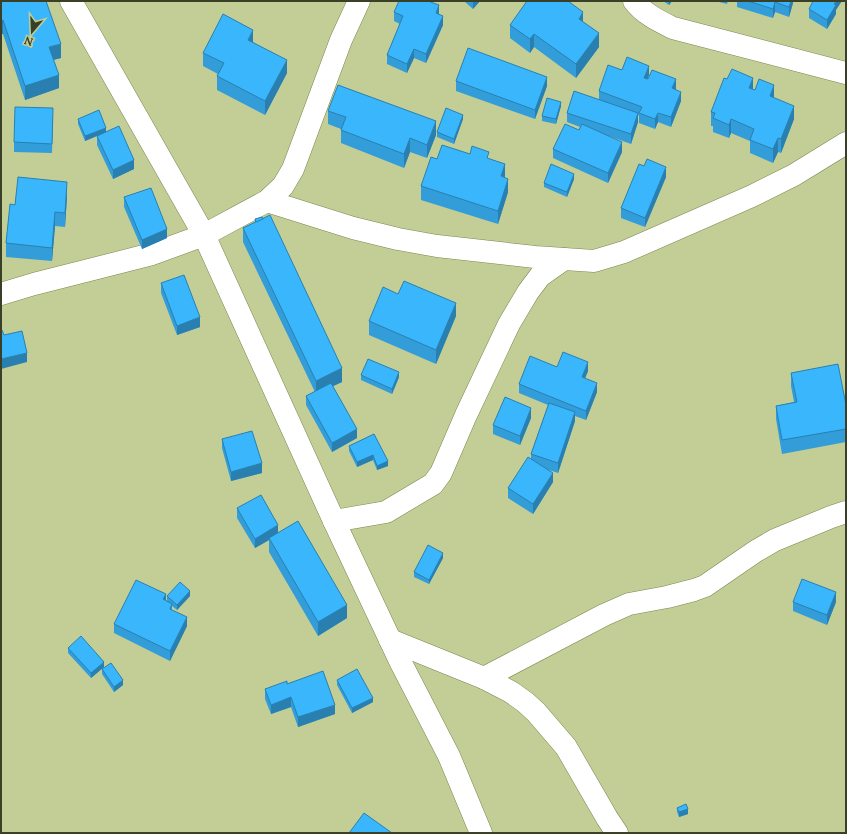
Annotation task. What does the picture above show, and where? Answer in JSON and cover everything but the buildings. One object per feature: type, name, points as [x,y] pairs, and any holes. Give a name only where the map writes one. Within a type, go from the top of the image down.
[{"type":"street","points":[[71,1],[204,235],[334,521],[390,640],[449,756],[481,833]]},
{"type":"street","points":[[1,294],[34,284],[152,254],[204,235],[267,201],[283,186],[293,169],[341,40],[359,1]]},
{"type":"street","points":[[634,1],[638,6],[654,18],[673,28],[846,73]]},
{"type":"street","points":[[267,201],[353,228],[398,239],[437,246],[535,257],[594,261],[624,252],[759,192],[794,175],[846,143]]},
{"type":"street","points":[[334,521],[386,512],[433,484],[441,473],[466,415],[509,324],[528,292],[540,276],[564,259]]},
{"type":"street","points":[[484,678],[604,615],[629,604],[667,597],[705,586],[756,551],[775,540],[846,512]]},
{"type":"street","points":[[390,640],[484,678],[511,692],[525,702],[536,712],[566,747],[617,833]]}]
